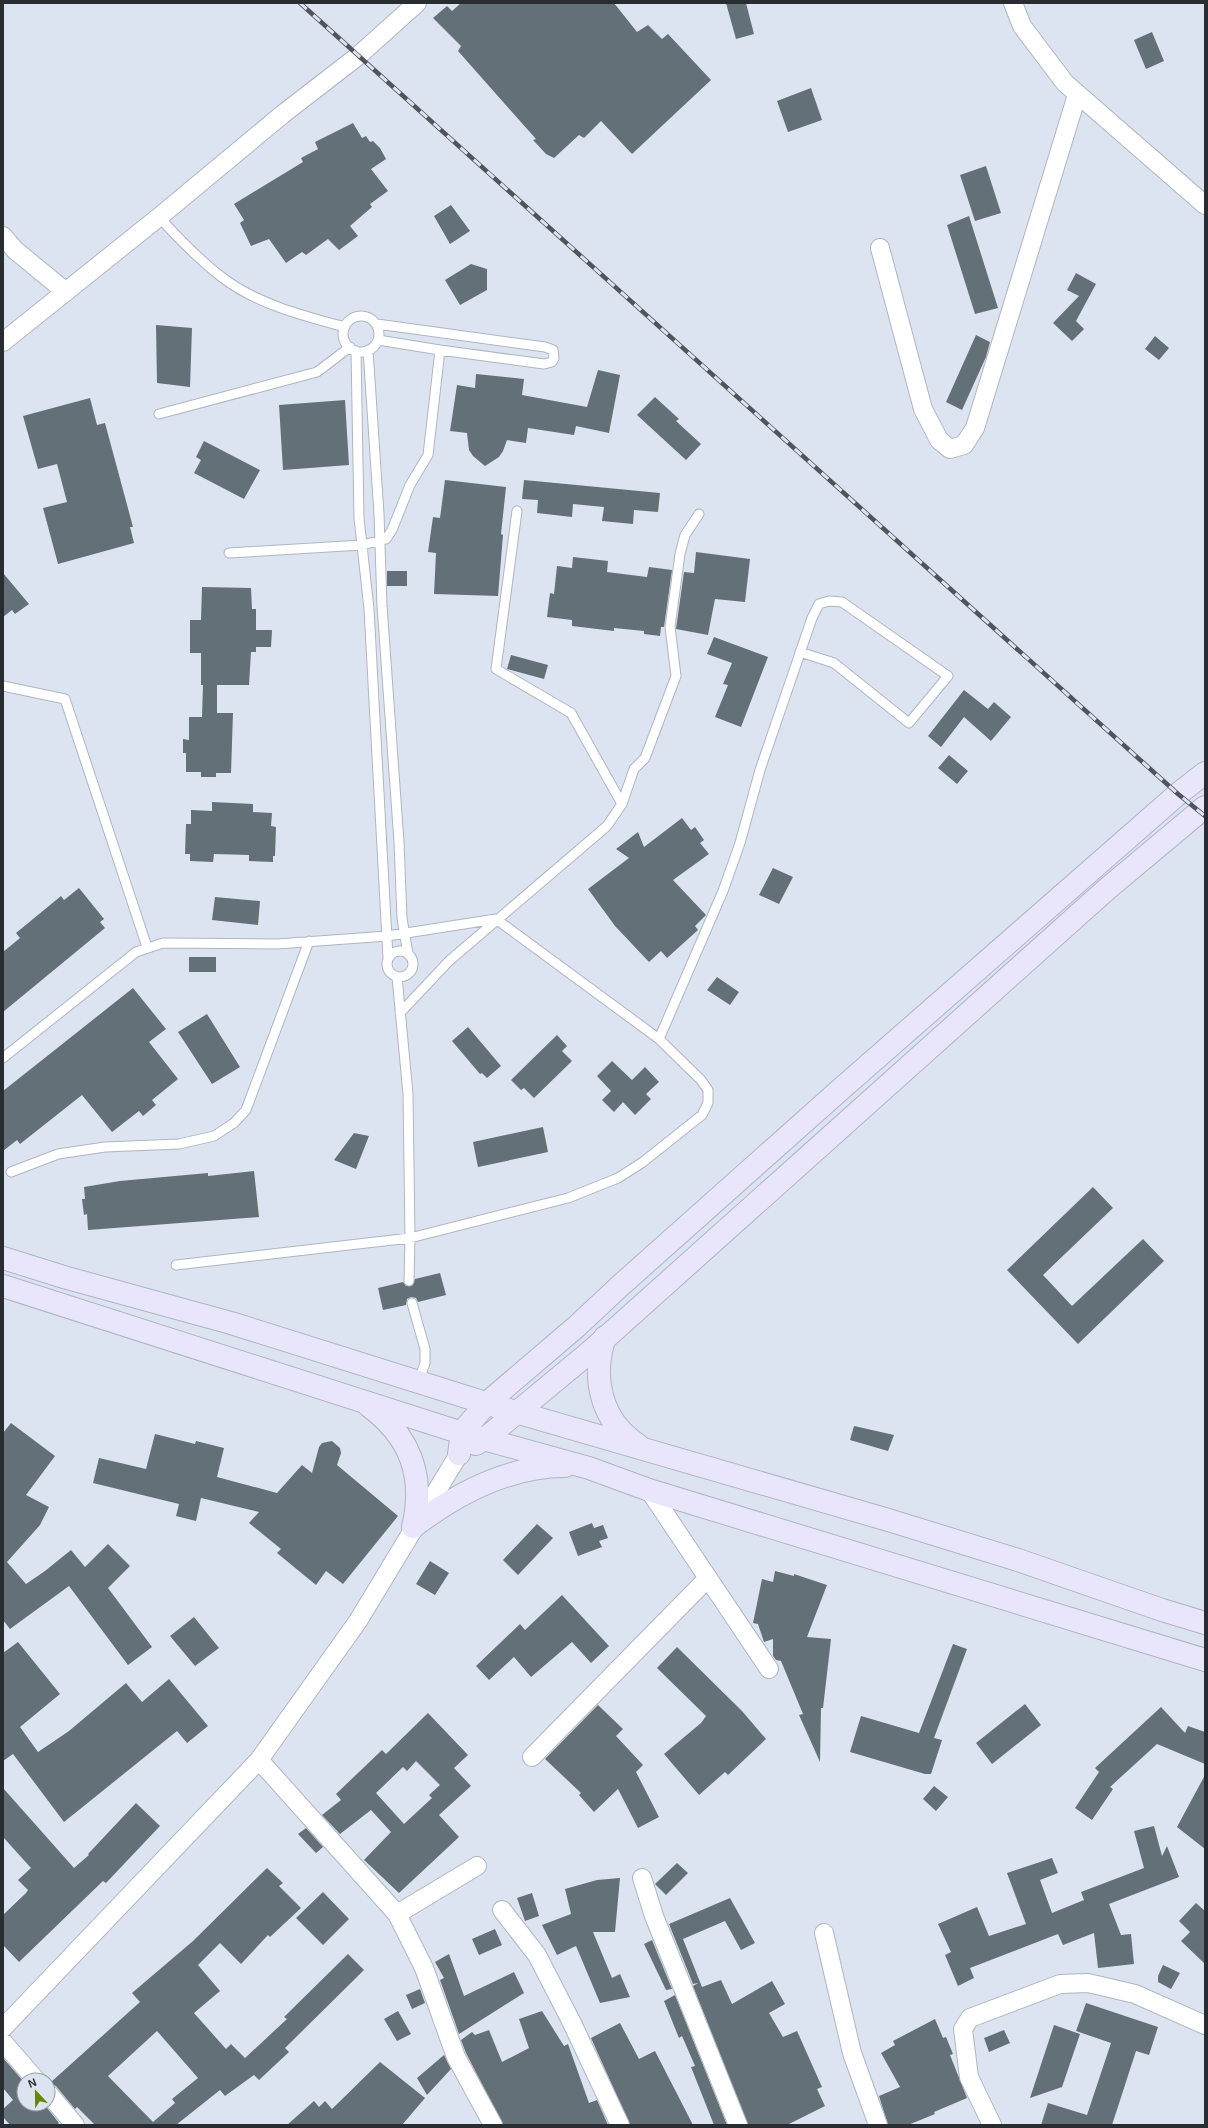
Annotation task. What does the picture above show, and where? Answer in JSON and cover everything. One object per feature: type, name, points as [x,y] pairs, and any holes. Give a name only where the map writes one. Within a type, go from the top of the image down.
[{"type":"main road","points":[[460,1454],[462,1432],[487,1403],[576,1328],[621,1285],[865,1068],[1178,794],[1205,773]]},
{"type":"main road","points":[[460,1454],[486,1438],[591,1351],[1101,894],[1205,807]]},
{"type":"main road","points":[[3,1258],[67,1278],[231,1323],[418,1383],[643,1448],[1018,1560],[1199,1622]]},
{"type":"main road","points":[[3,1286],[462,1432],[589,1468],[649,1490],[1205,1660]]},
{"type":"main road","points":[[605,1337],[598,1364],[598,1378],[604,1404],[620,1430],[643,1448]]},
{"type":"main road","points":[[354,1398],[382,1415],[393,1427],[410,1454],[417,1483],[417,1505],[413,1528]]},
{"type":"main road","points":[[413,1528],[453,1499],[494,1480],[547,1467],[589,1468]]},
{"type":"street","points":[[3,342],[283,114],[358,56],[417,3]]},
{"type":"street","points":[[1013,3],[1022,26],[1065,84],[1205,205]]},
{"type":"street","points":[[880,248],[923,409],[939,440],[950,449],[964,445],[975,428],[1077,95]]},
{"type":"street","points":[[3,236],[15,250],[66,292]]},
{"type":"street","points":[[3,2028],[259,1760],[358,1620],[413,1528],[460,1454]]},
{"type":"street","points":[[649,1490],[769,1669]]},
{"type":"street","points":[[532,1756],[708,1578]]},
{"type":"street","points":[[259,1760],[401,1922],[424,1968],[456,2057],[493,2125]]},
{"type":"street","points":[[401,1922],[477,1866]]},
{"type":"street","points":[[642,1878],[654,1916],[738,2125]]},
{"type":"street","points":[[502,1910],[537,1955],[572,2023],[620,2125]]},
{"type":"street","points":[[824,1932],[852,2054],[878,2125]]},
{"type":"street","points":[[992,2125],[969,2077],[963,2029],[970,2018],[1060,1984],[1088,1982],[1135,1994],[1205,2025]]},
{"type":"street","points":[[3,2042],[29,2072]]},
{"type":"street","points":[[56,2102],[75,2125]]},
{"type":"lane","points":[[158,217],[192,253],[224,279],[262,300],[345,327]]},
{"type":"lane","points":[[160,414],[317,372],[353,349],[368,350],[374,346],[378,340],[379,332],[377,324],[372,319],[364,316],[357,317],[350,320],[345,327],[343,334],[345,341],[353,349],[359,518],[369,609],[388,969],[397,977],[404,977],[409,974],[413,968],[413,963],[408,954],[404,934],[382,606],[380,541],[368,350]]},
{"type":"lane","points":[[377,324],[546,347],[553,350],[554,358],[552,362],[544,364],[378,340]]},
{"type":"lane","points":[[229,554],[362,545],[386,538],[392,530],[410,486],[428,455],[440,350]]},
{"type":"lane","points":[[517,511],[496,669],[571,713],[622,804]]},
{"type":"lane","points":[[400,1013],[449,961],[496,919],[588,844],[607,826],[622,804],[634,769],[645,758],[676,676],[670,627],[680,554],[685,535],[699,514]]},
{"type":"lane","points":[[659,1039],[725,884],[740,843],[760,770],[800,652],[819,604],[829,601],[842,602],[948,676],[909,723],[834,663],[800,652]]},
{"type":"lane","points":[[3,686],[65,699],[147,947]]},
{"type":"lane","points":[[3,1058],[136,952],[147,947],[163,943],[277,944],[387,936],[496,919],[659,1039],[701,1080],[708,1090],[708,1103],[702,1115],[643,1162],[618,1178],[568,1198],[410,1238],[176,1265]]},
{"type":"lane","points":[[11,1172],[58,1154],[104,1147],[179,1144],[214,1136],[234,1123],[246,1110],[309,941]]},
{"type":"lane","points":[[388,958],[398,951],[408,954]]},
{"type":"lane","points":[[397,977],[408,1094],[410,1238],[409,1281]]},
{"type":"lane","points":[[412,1304],[425,1349],[425,1362],[418,1383]]},
{"type":"building","points":[[461,3],[614,3],[637,32],[648,25],[662,39],[668,34],[711,80],[632,154],[601,121],[584,138],[579,135],[554,158],[546,154],[533,140],[536,139],[458,51],[461,46],[433,18],[447,6],[452,11]]},
{"type":"building","points":[[726,3],[746,3],[754,34],[736,39]]},
{"type":"building","points":[[1152,32],[1164,61],[1146,69],[1134,40]]},
{"type":"building","points":[[811,88],[822,120],[788,132],[777,101]]},
{"type":"building","points":[[353,123],[362,138],[366,136],[370,142],[373,141],[380,148],[386,159],[371,169],[388,191],[370,204],[372,207],[350,226],[358,236],[339,250],[328,239],[306,255],[302,252],[286,263],[269,239],[251,246],[240,223],[244,220],[234,204],[303,162],[301,158],[318,149],[315,142]]},
{"type":"building","points":[[986,166],[1001,213],[975,221],[960,175]]},
{"type":"building","points":[[451,205],[470,231],[450,244],[434,216]]},
{"type":"building","points":[[969,216],[998,308],[975,314],[947,225]]},
{"type":"building","points":[[471,264],[487,269],[487,290],[460,305],[445,280]]},
{"type":"building","points":[[1076,273],[1096,284],[1076,321],[1084,329],[1072,341],[1053,323],[1079,296],[1067,290]]},
{"type":"building","points":[[156,325],[192,328],[190,387],[157,383]]},
{"type":"building","points":[[976,335],[990,342],[986,357],[962,410],[946,402]]},
{"type":"building","points":[[1155,336],[1169,348],[1159,360],[1145,349]]},
{"type":"building","points":[[598,370],[620,375],[609,433],[576,426],[574,435],[528,428],[526,443],[507,440],[499,457],[485,466],[473,456],[469,450],[467,433],[450,431],[457,385],[475,388],[476,374],[524,379],[522,395],[587,407]]},
{"type":"building","points":[[655,397],[679,419],[676,421],[701,444],[686,460],[637,415]]},
{"type":"building","points":[[90,398],[97,425],[105,423],[133,527],[130,527],[134,543],[58,564],[43,508],[67,502],[57,464],[38,469],[23,416]]},
{"type":"building","points":[[345,400],[349,465],[283,470],[279,405]]},
{"type":"building","points":[[204,441],[260,470],[244,499],[194,473],[201,460],[196,457]]},
{"type":"building","points":[[445,480],[506,487],[501,534],[503,535],[498,596],[434,594],[436,553],[428,552],[433,517],[440,518]]},
{"type":"building","points":[[524,480],[660,493],[658,512],[634,510],[633,524],[602,521],[604,507],[573,504],[572,517],[537,513],[538,500],[522,499]]},
{"type":"building","points":[[696,552],[750,559],[745,602],[715,599],[708,635],[676,629],[684,572],[694,573]]},
{"type":"building","points":[[573,557],[608,561],[607,572],[647,577],[649,567],[672,570],[664,627],[661,627],[660,636],[644,634],[644,631],[614,628],[614,631],[572,626],[572,620],[547,617],[550,593],[554,594],[557,566],[572,568]]},
{"type":"building","points":[[387,571],[407,571],[407,586],[387,586]]},
{"type":"building","points":[[3,573],[29,604],[15,614],[12,610],[3,617]]},
{"type":"building","points":[[202,587],[251,588],[252,609],[256,609],[256,630],[272,630],[271,647],[256,647],[256,652],[251,652],[249,685],[217,685],[217,713],[233,713],[231,773],[216,773],[216,777],[201,777],[201,772],[186,772],[186,753],[183,753],[183,739],[189,740],[189,717],[202,717],[203,685],[201,685],[201,653],[190,653],[190,620],[201,620]]},
{"type":"building","points":[[714,637],[768,657],[741,727],[715,717],[728,685],[723,684],[732,663],[707,654]]},
{"type":"building","points":[[511,655],[548,665],[544,679],[507,669]]},
{"type":"building","points":[[964,690],[988,709],[994,702],[1011,717],[991,741],[964,717],[941,747],[928,736]]},
{"type":"building","points":[[949,755],[968,771],[957,784],[938,768]]},
{"type":"building","points":[[212,802],[253,804],[253,812],[272,813],[271,826],[276,827],[275,856],[273,856],[273,862],[249,861],[249,855],[214,854],[213,862],[190,861],[190,854],[185,854],[186,824],[191,824],[191,810],[212,811]]},
{"type":"building","points":[[682,818],[691,830],[695,827],[704,840],[700,843],[709,854],[673,880],[706,915],[695,926],[698,930],[667,958],[661,951],[649,962],[615,926],[588,889],[629,858],[616,849],[638,832],[644,847]]},
{"type":"building","points":[[773,868],[793,877],[779,904],[759,895]]},
{"type":"building","points":[[79,888],[104,919],[100,922],[105,928],[3,1012],[3,952],[20,938],[16,933],[61,896],[64,900]]},
{"type":"building","points":[[215,897],[260,901],[258,925],[212,920]]},
{"type":"building","points":[[189,957],[216,957],[216,972],[189,972]]},
{"type":"building","points":[[717,977],[739,992],[730,1005],[707,990]]},
{"type":"building","points":[[133,988],[166,1029],[149,1042],[178,1079],[152,1100],[156,1105],[143,1116],[139,1111],[112,1132],[82,1095],[20,1144],[17,1140],[3,1151],[3,1091]]},
{"type":"building","points":[[207,1014],[240,1067],[212,1084],[178,1032]]},
{"type":"building","points":[[468,1027],[501,1066],[487,1078],[482,1073],[480,1074],[452,1041]]},
{"type":"building","points":[[557,1035],[567,1046],[562,1051],[572,1061],[534,1098],[524,1088],[521,1090],[511,1080]]},
{"type":"building","points":[[612,1061],[632,1080],[645,1067],[659,1082],[646,1094],[651,1099],[635,1115],[623,1102],[614,1112],[602,1100],[611,1091],[597,1076]]},
{"type":"building","points":[[543,1127],[548,1152],[478,1167],[473,1142]]},
{"type":"building","points":[[354,1133],[369,1136],[356,1169],[334,1160]]},
{"type":"building","points":[[254,1171],[259,1217],[88,1230],[87,1214],[84,1215],[82,1199],[85,1199],[84,1187],[120,1181],[208,1173],[208,1176]]},
{"type":"building","points":[[1093,1187],[1113,1208],[1043,1275],[1072,1306],[1143,1239],[1164,1261],[1078,1344],[1007,1270]]},
{"type":"building","points":[[440,1273],[446,1295],[418,1302],[416,1298],[411,1297],[407,1299],[406,1305],[383,1310],[378,1288],[403,1282],[406,1286],[412,1286],[415,1279]]},
{"type":"building","points":[[11,1423],[55,1456],[26,1495],[49,1507],[40,1525],[7,1562],[26,1584],[71,1550],[85,1567],[108,1544],[130,1566],[108,1588],[152,1647],[128,1665],[69,1586],[10,1629],[3,1620],[3,1433]]},
{"type":"building","points":[[854,1426],[894,1435],[888,1451],[850,1440]]},
{"type":"building","points":[[155,1434],[195,1444],[196,1441],[224,1448],[217,1477],[277,1493],[302,1465],[312,1473],[319,1447],[322,1443],[332,1441],[340,1448],[341,1453],[337,1465],[398,1516],[343,1584],[326,1571],[316,1585],[277,1553],[281,1549],[249,1523],[259,1512],[201,1498],[196,1521],[176,1516],[179,1504],[93,1483],[99,1458],[146,1469]]},
{"type":"building","points":[[592,1523],[594,1528],[603,1525],[608,1538],[599,1541],[602,1547],[578,1556],[569,1532]]},
{"type":"building","points":[[537,1524],[553,1538],[518,1575],[503,1560]]},
{"type":"building","points":[[430,1561],[449,1573],[435,1595],[416,1584]]},
{"type":"building","points":[[775,1571],[794,1576],[794,1574],[827,1585],[807,1637],[831,1639],[823,1708],[821,1708],[820,1762],[799,1715],[803,1714],[781,1661],[776,1660],[773,1656],[773,1639],[764,1642],[758,1624],[753,1623],[762,1579],[773,1582]]},
{"type":"building","points":[[562,1595],[609,1646],[591,1663],[572,1642],[531,1677],[514,1657],[489,1680],[476,1666],[520,1624],[525,1630]]},
{"type":"building","points":[[194,1617],[219,1648],[195,1666],[170,1636]]},
{"type":"building","points":[[18,1642],[60,1694],[20,1727],[38,1752],[69,1731],[126,1683],[142,1702],[169,1679],[208,1726],[187,1743],[177,1731],[64,1822],[13,1754],[3,1761],[3,1653]]},
{"type":"building","points":[[953,1644],[967,1649],[934,1738],[942,1740],[931,1774],[925,1774],[850,1752],[861,1716],[919,1733]]},
{"type":"building","points":[[677,1647],[742,1711],[766,1739],[728,1775],[725,1772],[699,1795],[664,1754],[701,1723],[706,1716],[657,1668]]},
{"type":"building","points":[[1025,1704],[1041,1725],[992,1764],[976,1743]]},
{"type":"building","points":[[598,1705],[623,1729],[616,1736],[643,1765],[636,1772],[659,1817],[638,1828],[618,1789],[594,1812],[579,1795],[581,1793],[545,1759]]},
{"type":"building","points":[[1161,1707],[1185,1733],[1188,1726],[1205,1732],[1205,1764],[1157,1744],[1110,1787],[1113,1789],[1092,1820],[1075,1808],[1099,1772],[1095,1768]]},
{"type":"building","points":[[428,1713],[468,1755],[454,1768],[471,1786],[439,1815],[459,1837],[399,1893],[364,1860],[391,1832],[371,1810],[340,1834],[322,1815],[341,1800],[336,1794],[382,1750],[386,1754]],"holes":[[[416,1761],[440,1785],[429,1795],[432,1798],[404,1824],[376,1793],[403,1767],[407,1771]]]},
{"type":"building","points":[[1205,1775],[1205,1849],[1177,1827]]},
{"type":"building","points":[[934,1786],[948,1797],[936,1811],[923,1799]]},
{"type":"building","points":[[3,1788],[74,1868],[89,1855],[88,1854],[136,1803],[160,1826],[106,1883],[103,1881],[19,1962],[3,1945],[3,1915],[28,1890],[18,1880],[31,1868],[3,1837]]},
{"type":"building","points":[[1154,1826],[1162,1856],[1167,1846],[1179,1877],[1109,1904],[1121,1935],[1131,1934],[1134,1964],[1098,1968],[1094,1933],[1063,1945],[1058,1934],[970,1968],[974,1978],[958,1986],[945,1955],[951,1952],[938,1924],[977,1907],[989,1936],[1026,1924],[1007,1873],[1052,1858],[1058,1873],[1040,1880],[1052,1913],[1084,1900],[1081,1892],[1144,1868],[1134,1831]]},
{"type":"building","points":[[306,1828],[323,1847],[316,1853],[298,1834]]},
{"type":"building","points":[[677,1863],[688,1873],[666,1895],[655,1884]]},
{"type":"building","points":[[267,1868],[283,1883],[279,1886],[301,1908],[270,1937],[268,1935],[241,1964],[220,1943],[198,1965],[220,1991],[194,2013],[226,2049],[231,2044],[245,2058],[287,2019],[284,2017],[348,1954],[364,1970],[285,2048],[289,2052],[259,2080],[254,2075],[225,2096],[220,2090],[176,2125],[95,2125],[77,2107],[75,2109],[56,2086],[56,2078],[140,2002],[132,1993],[193,1941]],"holes":[[[157,2031],[198,2078],[172,2099],[175,2103],[153,2122],[108,2076]]]},
{"type":"building","points":[[620,1878],[615,1932],[593,1932],[612,1978],[620,1974],[630,1997],[600,2003],[576,1946],[557,1955],[542,1925],[571,1914],[565,1889],[597,1880]]},
{"type":"building","points":[[323,1892],[349,1919],[323,1945],[296,1918]]},
{"type":"building","points":[[532,1893],[539,1916],[525,1921],[517,1898]]},
{"type":"building","points":[[730,1898],[755,1943],[741,1950],[725,1921],[683,1939],[702,1987],[721,1980],[732,2004],[772,1981],[785,2004],[769,2013],[783,2037],[797,2031],[822,2087],[817,2089],[825,2106],[787,2125],[748,2125],[693,1986],[698,1983],[693,1984],[669,1924]]},
{"type":"building","points":[[1196,1903],[1205,1911],[1205,1964],[1181,1941],[1190,1932],[1179,1921]]},
{"type":"building","points":[[495,1929],[502,1945],[479,1955],[472,1939]]},
{"type":"building","points":[[652,1940],[672,1989],[666,1990],[644,1944]]},
{"type":"building","points":[[449,1954],[464,1996],[514,1972],[524,1993],[459,2034],[440,1980],[444,1978],[435,1962]]},
{"type":"building","points":[[1163,1965],[1180,1973],[1171,1989],[1158,1982],[1158,1976]]},
{"type":"building","points":[[420,1989],[425,2003],[412,2009],[406,1995]]},
{"type":"building","points":[[675,1995],[727,2125],[714,2125],[691,2067],[695,2066],[682,2036],[679,2038],[664,2001]]},
{"type":"building","points":[[1086,2003],[1158,2027],[1149,2055],[1136,2051],[1112,2125],[1041,2125],[1048,2103],[1087,2115],[1111,2043],[1076,2031]]},
{"type":"building","points":[[398,2011],[411,2034],[397,2041],[384,2019]]},
{"type":"building","points":[[542,2011],[564,2046],[568,2044],[589,2103],[597,2100],[608,2125],[503,2125],[466,2053],[461,2040],[472,2032],[475,2035],[489,2030],[502,2062],[529,2048],[519,2019]]},
{"type":"building","points":[[935,2019],[943,2038],[946,2037],[953,2054],[950,2055],[967,2098],[934,2112],[935,2114],[908,2125],[888,2125],[879,2096],[900,2087],[881,2053],[895,2045],[893,2041]]},
{"type":"building","points":[[620,2023],[639,2059],[655,2051],[693,2125],[630,2125],[591,2038]]},
{"type":"building","points":[[1054,2025],[1080,2034],[1062,2087],[1030,2098]]},
{"type":"building","points":[[1004,2030],[1010,2043],[989,2052],[984,2038]]},
{"type":"building","points":[[444,2055],[451,2069],[427,2095],[417,2078]]},
{"type":"building","points":[[3,2058],[16,2073],[16,2112],[50,2112],[59,2123],[57,2125],[10,2125],[3,2117],[3,2109],[13,2100],[3,2088]]},
{"type":"building","points":[[380,2062],[425,2098],[402,2125],[287,2125],[314,2101],[319,2107],[325,2101],[332,2109]]},
{"type":"railway","points":[[300,3],[1178,794],[1205,816]]}]
